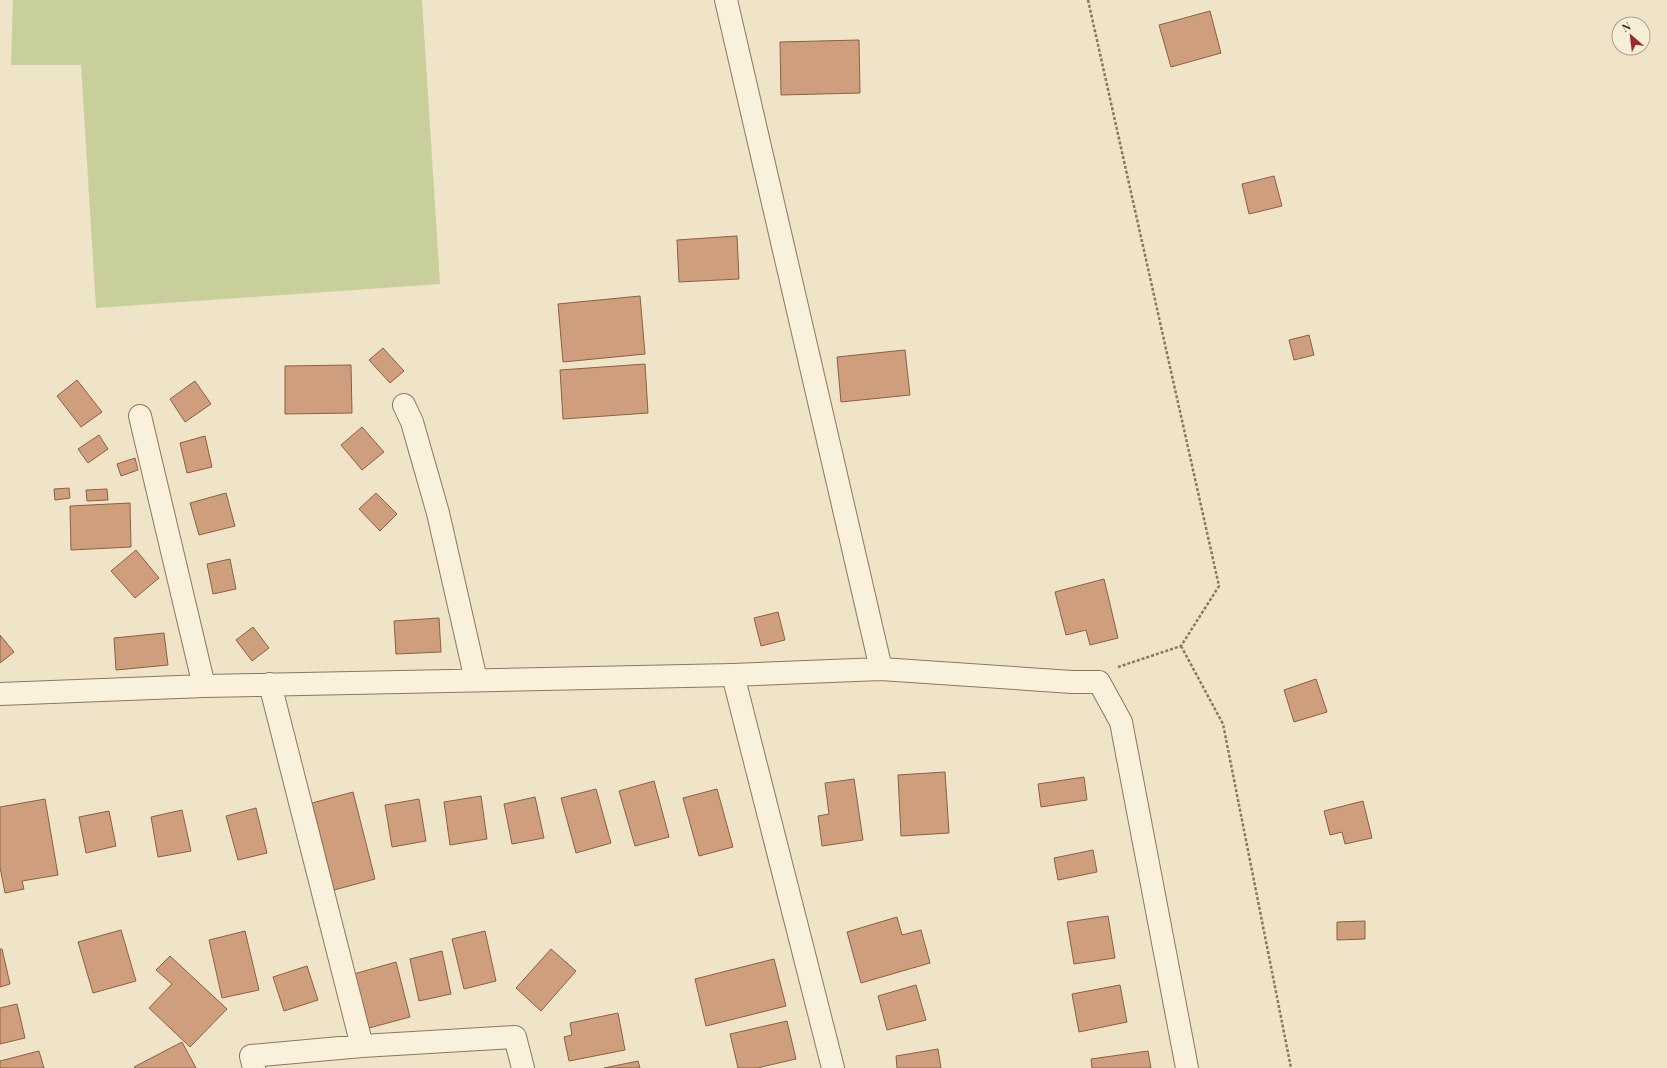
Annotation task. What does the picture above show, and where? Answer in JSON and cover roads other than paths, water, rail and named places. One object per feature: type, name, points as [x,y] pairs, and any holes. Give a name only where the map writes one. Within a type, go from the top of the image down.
[{"type":"street","points":[[726,0],[881,669]]},
{"type":"street","points":[[404,404],[412,422],[438,513],[476,680]]},
{"type":"street","points":[[140,416],[204,686]]},
{"type":"street","points":[[0,694],[270,684],[733,675],[881,669],[1072,682],[1099,682],[1121,722],[1187,1068]]},
{"type":"street","points":[[733,675],[833,1068]]},
{"type":"street","points":[[270,684],[362,1046]]},
{"type":"street","points":[[254,1068],[251,1056],[362,1046],[515,1037],[523,1068]]}]
